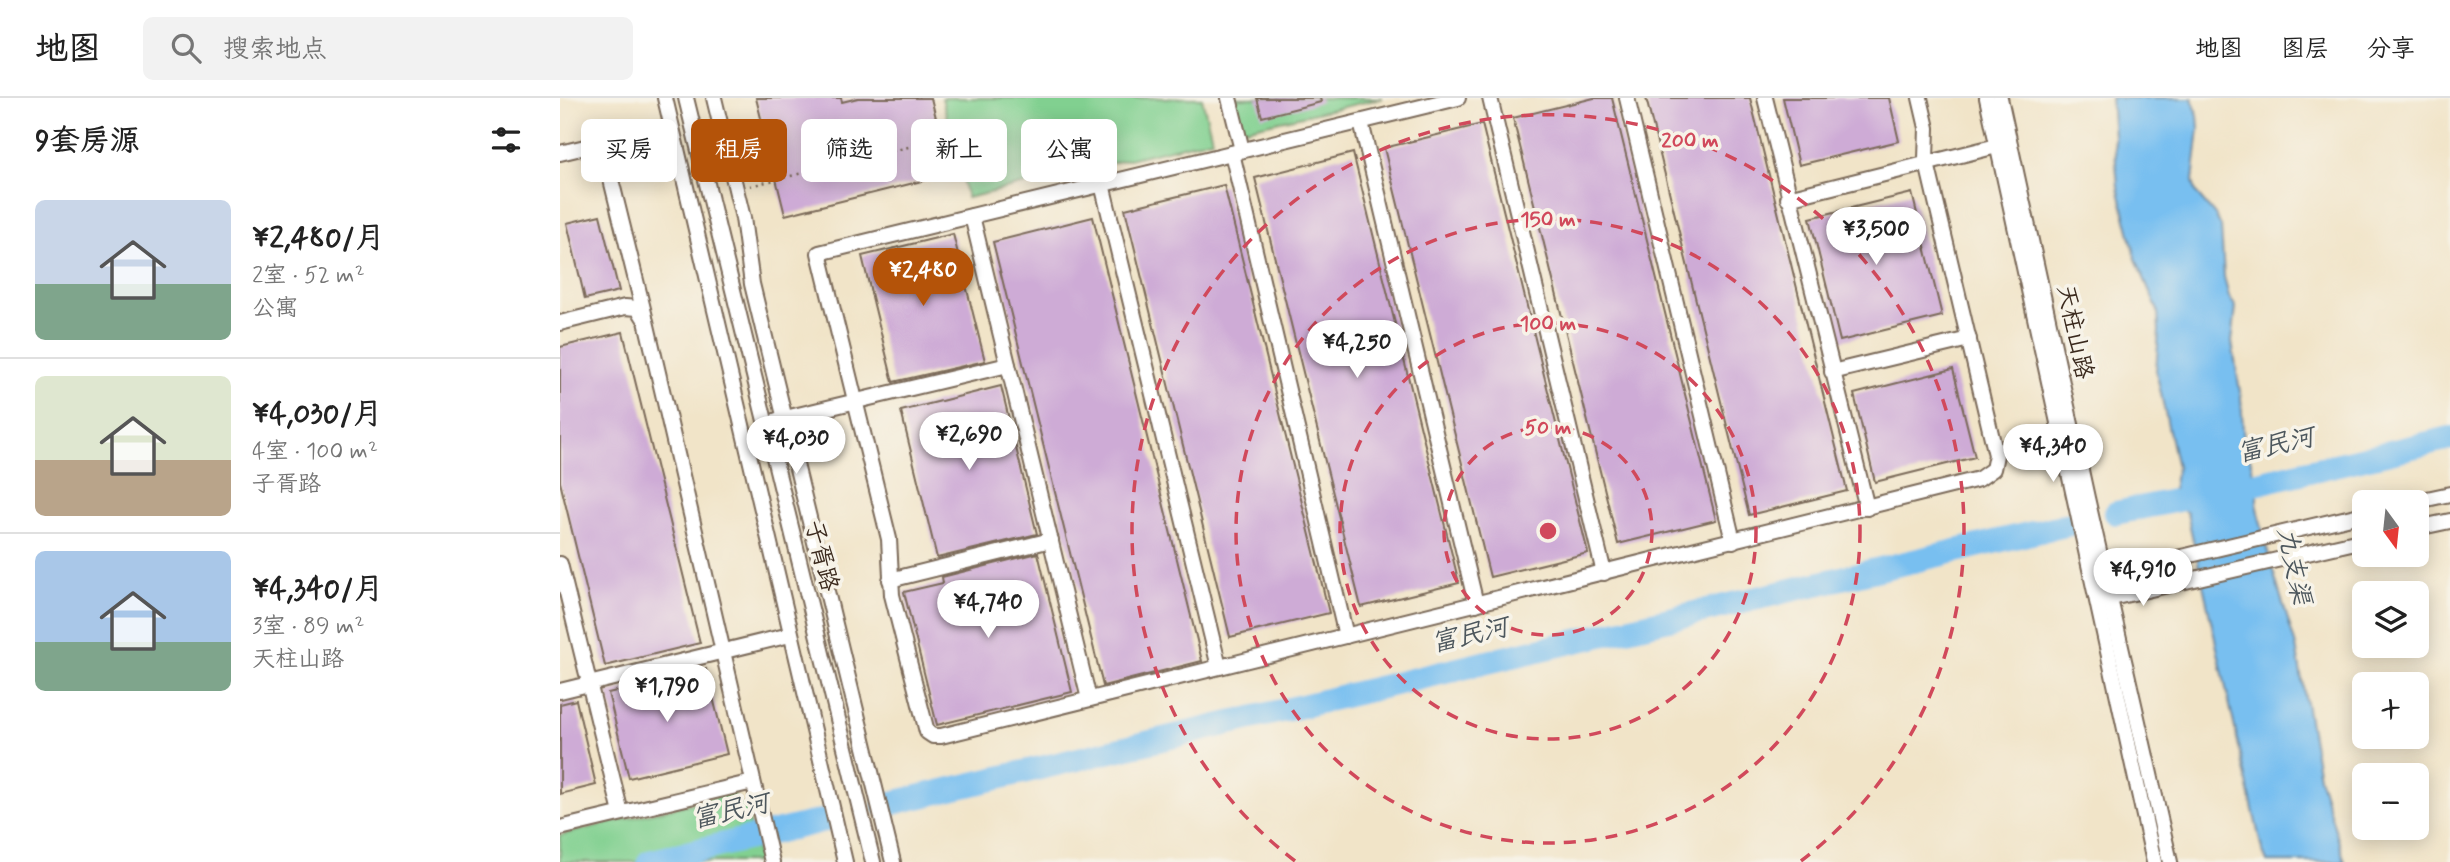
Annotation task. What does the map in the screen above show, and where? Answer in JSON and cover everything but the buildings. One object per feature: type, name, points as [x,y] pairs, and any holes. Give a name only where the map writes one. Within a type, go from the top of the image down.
[{"type":"street","name":"子胥路","points":[[665,98],[845,862]]},
{"type":"street","name":"子胥路","points":[[686,98],[873,862]]},
{"type":"street","points":[[714,98],[743,218],[752,284],[893,862]]},
{"type":"street","points":[[1229,98],[1237,152],[1346,636]]},
{"type":"street","points":[[1458,98],[1440,100],[1361,122],[820,253],[889,538],[892,595],[928,732],[933,736],[1089,699],[1979,479],[1993,469],[1996,455],[1927,163],[1927,128],[1920,98]]},
{"type":"street","points":[[1490,98],[1604,573]]},
{"type":"street","points":[[1628,98],[1733,541]]},
{"type":"street","points":[[1765,98],[1867,508]]},
{"type":"street","name":"天柱山路","points":[[1987,98],[2004,145]]},
{"type":"street","name":"天柱山路","points":[[2000,98],[2004,145],[2103,600],[2154,862]]},
{"type":"street","points":[[1361,122],[1476,604]]},
{"type":"street","points":[[560,153],[602,143],[772,862]]},
{"type":"street","points":[[1788,198],[2004,145]]},
{"type":"street","points":[[1102,184],[1219,667]]},
{"type":"street","points":[[972,216],[1089,699]]},
{"type":"street","points":[[560,323],[625,307],[638,308],[646,321]]},
{"type":"street","points":[[1832,372],[1969,339]]},
{"type":"street","points":[[765,423],[1008,365]]},
{"type":"street","points":[[2429,499],[2450,494]]},
{"type":"street","points":[[2098,577],[2352,517]]},
{"type":"street","points":[[2429,525],[2450,521]]},
{"type":"street","points":[[890,580],[1051,540]]},
{"type":"street","points":[[2103,600],[2352,543]]},
{"type":"street","points":[[560,564],[621,813]]},
{"type":"street","name":"天柱山路","points":[[2103,600],[2170,862]]},
{"type":"street","points":[[560,691],[790,635]]},
{"type":"street","points":[[560,828],[754,782]]},
{"type":"path","points":[[736,190],[911,146]]},
{"type":"green space","points":[[942,98],[1202,98],[1212,139],[1117,162],[1117,119],[1021,119],[1021,182],[1033,182],[967,198],[963,182],[1007,182],[1007,119],[947,119]]},
{"type":"green space","points":[[1232,98],[1383,98],[1240,130]]},
{"type":"green space","points":[[733,793],[747,811],[759,862],[560,862],[560,835]]},
{"type":"water","points":[[2111,98],[2192,98],[2198,116],[2193,181],[2196,193],[2221,226],[2224,277],[2229,297],[2236,307],[2232,342],[2241,398],[2244,444],[2251,461],[2257,508],[2272,568],[2296,646],[2319,777],[2345,862],[2267,862],[2262,850],[2187,513],[2171,501],[2177,467],[2156,371],[2158,311],[2136,259],[2118,187]]},
{"type":"waterway","name":"富民河","points":[[2116,513],[2450,438]]},
{"type":"waterway","name":"富民河","points":[[884,805],[2070,524]]},
{"type":"waterway","name":"富民河","points":[[649,862],[826,820]]},
{"type":"water label","name":"九支渠","points":[[2293,566]]}]
